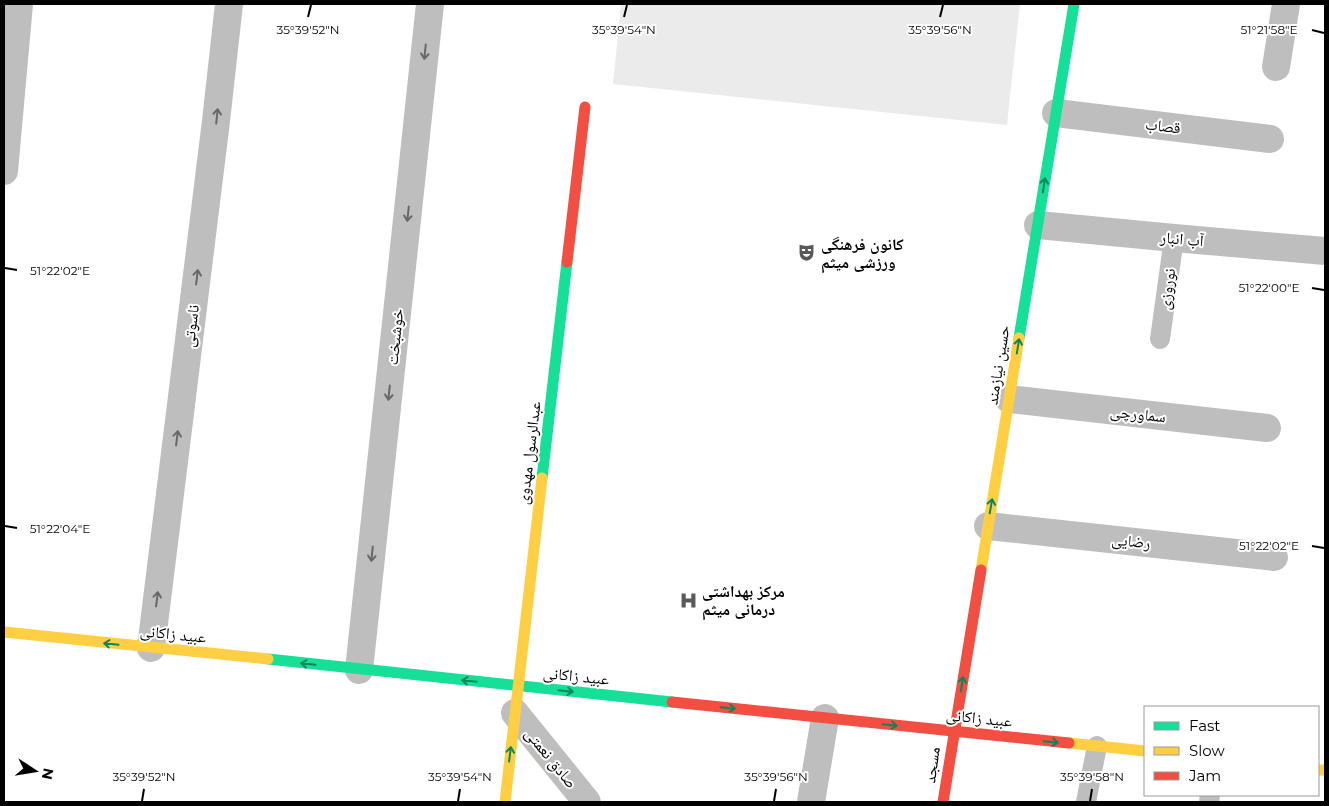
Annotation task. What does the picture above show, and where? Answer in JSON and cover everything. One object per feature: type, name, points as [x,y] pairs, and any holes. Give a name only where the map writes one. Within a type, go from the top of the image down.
[{"type":"street","points":[[4,171],[19,4]]},
{"type":"street","name":"ناسوتی","points":[[151,648],[229,4]]},
{"type":"street","name":"خوشبخت","points":[[359,670],[430,4]]},
{"type":"street","name":"حسین نیازمند","points":[[954,732],[1074,4]]},
{"type":"street","points":[[1276,67],[1286,4]]},
{"type":"street","name":"عبدالرسول مهدوی","points":[[505,802],[585,107]]},
{"type":"street","name":"قصاب","points":[[1056,113],[1270,139]]},
{"type":"street","name":"آب انبار","points":[[1038,225],[1325,251]]},
{"type":"street","name":"سماورچی","points":[[1009,400],[1267,428]]},
{"type":"street","name":"رضایی","points":[[988,526],[1274,557]]},
{"type":"street","name":"عبید زاکانی","points":[[4,632],[1144,752]]},
{"type":"street","name":"صادق نعمتی","points":[[515,713],[587,802]]},
{"type":"street","points":[[812,802],[825,718]]},
{"type":"street","name":"مسجد","points":[[943,802],[954,732]]},
{"type":"lane","name":"نوروزی","points":[[1160,339],[1174,238]]},
{"type":"lane","points":[[1086,802],[1097,746]]},
{"type":"shaded area","points":[[621,4],[1020,4],[1007,125],[613,84]]},
{"type":"traffic: fast","points":[[1019,338],[1074,4]]},
{"type":"traffic: fast","points":[[542,478],[567,262]]},
{"type":"traffic: fast","points":[[268,659],[672,702]]},
{"type":"traffic: slow","points":[[981,570],[1019,338]]},
{"type":"traffic: slow","points":[[505,802],[542,478]]},
{"type":"traffic: slow","points":[[4,632],[268,659]]},
{"type":"traffic: slow","points":[[1069,743],[1144,751]]},
{"type":"traffic: slow","points":[[1319,770],[1325,770]]},
{"type":"traffic: jam","points":[[567,262],[585,107]]},
{"type":"traffic: jam","points":[[943,802],[981,570]]},
{"type":"traffic: jam","points":[[672,702],[1069,743]]},
{"type":"place","name":"کانون فرهنگی ورزشی میثم","points":[[807,253]]},
{"type":"place","name":"مرکز بهداشتی درمانی میثم","points":[[688,600]]}]
